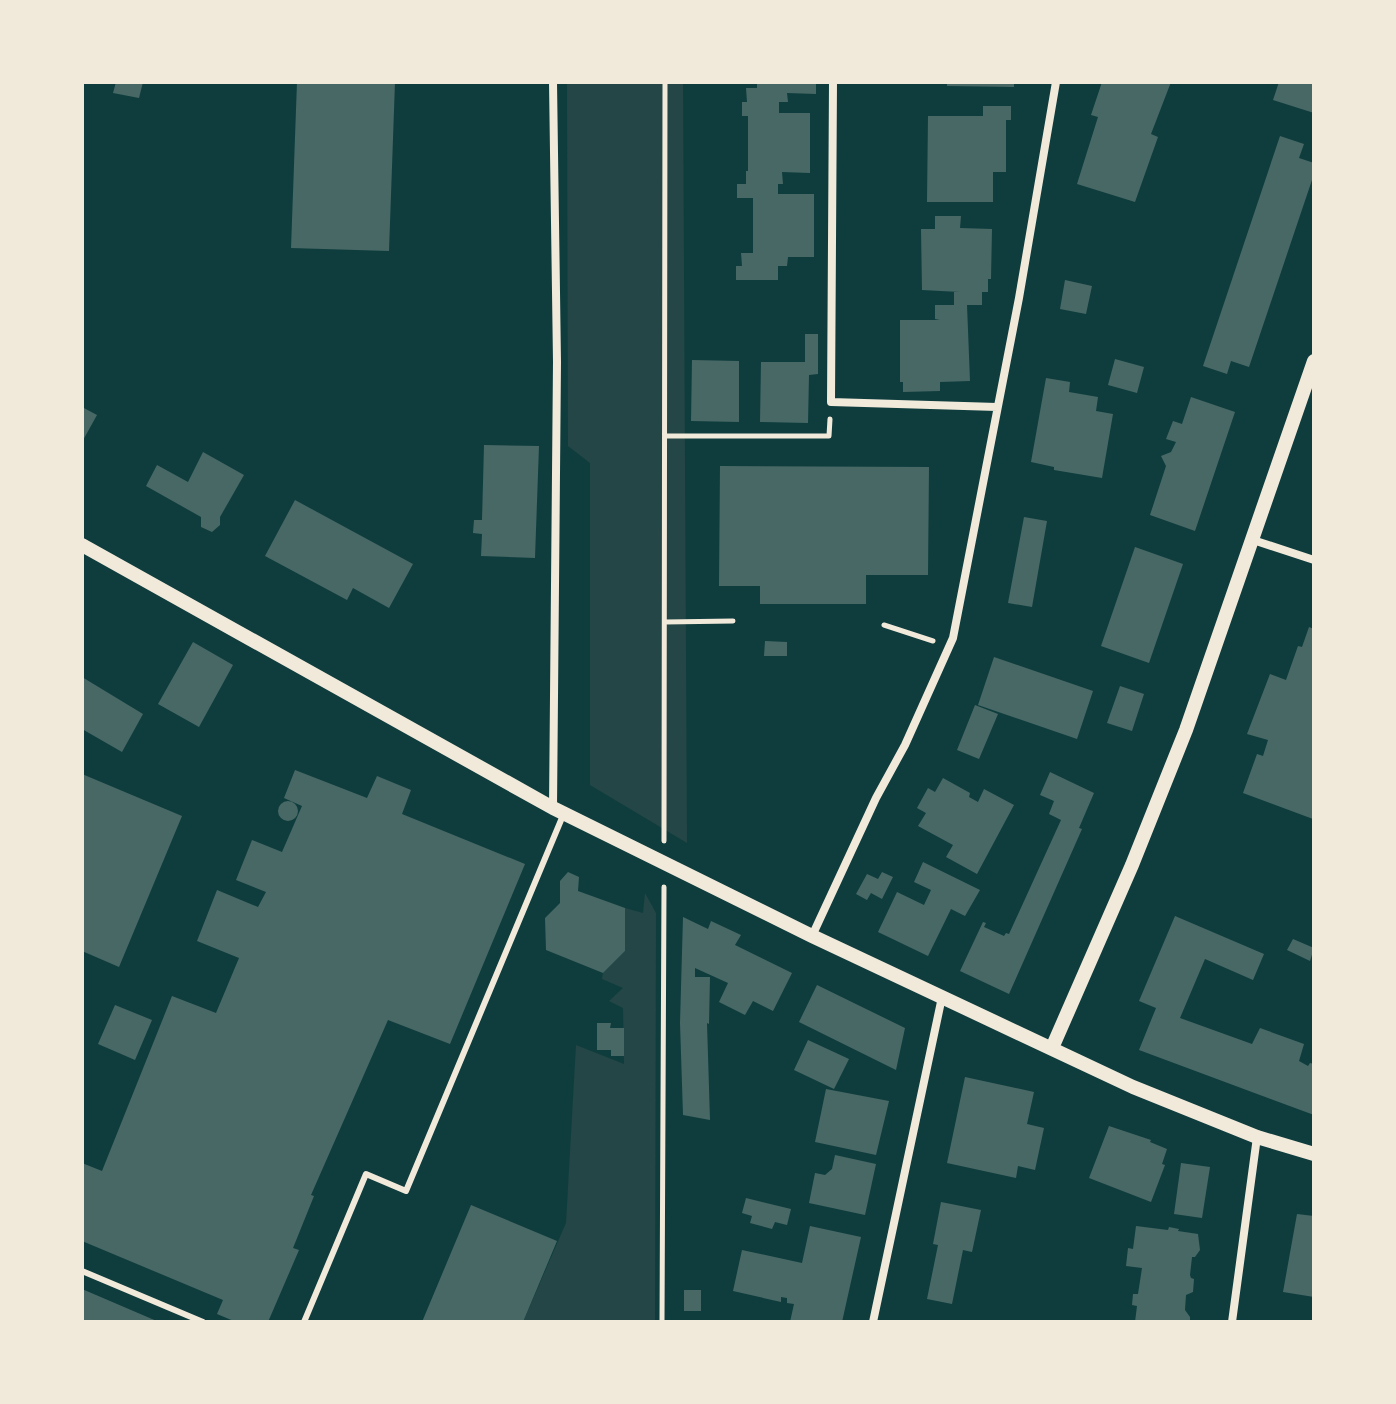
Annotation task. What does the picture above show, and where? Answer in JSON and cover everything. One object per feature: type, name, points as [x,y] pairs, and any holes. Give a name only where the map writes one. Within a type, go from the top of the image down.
[{"type":"street","points":[[553,82],[558,810]]},
{"type":"street","points":[[833,82],[831,402],[997,407]]},
{"type":"street","points":[[812,936],[953,638],[1056,82]]},
{"type":"street","points":[[1052,1048],[1186,730],[1314,361]]},
{"type":"street","points":[[1253,540],[1314,560]]},
{"type":"street","points":[[82,545],[558,810],[812,936],[1133,1087],[1257,1137],[1314,1154]]},
{"type":"street","points":[[873,1322],[942,996]]},
{"type":"street","points":[[1232,1322],[1257,1137]]},
{"type":"lane","points":[[304,1322],[366,1174],[406,1191],[558,810]]},
{"type":"lane","points":[[82,1271],[203,1322]]},
{"type":"path","points":[[662,1322],[665,82]]},
{"type":"path","points":[[665,436],[829,436],[831,402]]},
{"type":"path","points":[[665,622],[733,621]]},
{"type":"path","points":[[884,625],[949,647]]},
{"type":"shaded area","points":[[567,82],[683,82],[687,843],[590,785],[590,463],[568,446]]},
{"type":"shaded area","points":[[645,893],[656,913],[655,1322],[523,1322],[566,1223],[576,1045],[624,1064],[623,1008],[609,1001],[623,988],[602,979],[603,973],[625,951],[625,908],[643,913]]},
{"type":"building","points":[[116,82],[143,82],[139,98],[113,93]]},
{"type":"building","points":[[297,82],[395,82],[389,251],[291,248]]},
{"type":"building","points":[[757,82],[816,82],[816,94],[787,93],[788,102],[779,102],[779,113],[810,113],[810,173],[782,172],[783,184],[778,184],[778,194],[814,194],[814,257],[788,257],[787,266],[778,266],[778,280],[736,280],[736,266],[742,266],[741,253],[753,253],[753,198],[737,198],[737,184],[746,184],[748,171],[748,116],[742,116],[742,102],[747,102],[746,88],[757,88]]},
{"type":"building","points":[[947,82],[1014,82],[1014,87],[947,86]]},
{"type":"building","points":[[1102,82],[1171,82],[1151,134],[1158,137],[1135,202],[1077,184],[1098,117],[1091,115]]},
{"type":"building","points":[[1279,82],[1314,82],[1314,113],[1273,100]]},
{"type":"building","points":[[983,106],[1011,106],[1011,120],[1006,120],[1006,172],[993,172],[993,202],[927,202],[928,116],[983,116]]},
{"type":"building","points":[[1280,136],[1304,144],[1299,158],[1314,163],[1314,174],[1249,367],[1231,361],[1227,374],[1203,366]]},
{"type":"building","points":[[935,216],[961,216],[960,228],[992,229],[991,279],[988,279],[988,292],[982,292],[982,305],[967,305],[970,381],[940,382],[940,391],[903,392],[903,382],[900,382],[900,320],[940,320],[935,319],[935,305],[954,305],[954,292],[960,292],[922,290],[921,229],[935,229]]},
{"type":"building","points":[[1065,280],[1092,286],[1086,314],[1060,309]]},
{"type":"building","points":[[805,334],[818,334],[818,374],[809,375],[808,423],[760,422],[761,362],[805,362]]},
{"type":"building","points":[[1115,359],[1144,367],[1137,393],[1108,385]]},
{"type":"building","points":[[692,360],[739,361],[739,422],[691,421]]},
{"type":"building","points":[[1046,378],[1070,382],[1069,392],[1098,397],[1096,411],[1113,414],[1102,478],[1054,470],[1054,467],[1031,462]]},
{"type":"building","points":[[1191,397],[1235,412],[1195,531],[1150,515],[1166,466],[1161,456],[1171,452],[1176,442],[1166,439],[1173,421],[1182,424]]},
{"type":"building","points":[[82,407],[97,415],[82,442]]},
{"type":"building","points":[[484,445],[539,446],[535,558],[481,556],[482,534],[473,533],[474,520],[482,520]]},
{"type":"building","points":[[203,452],[244,475],[220,517],[220,525],[212,532],[201,527],[201,517],[146,486],[157,465],[188,482]]},
{"type":"building","points":[[720,466],[929,467],[928,575],[866,575],[866,604],[760,604],[760,586],[719,586]]},
{"type":"building","points":[[295,500],[413,564],[389,608],[353,588],[347,600],[265,556]]},
{"type":"building","points":[[1024,517],[1047,521],[1032,607],[1008,603]]},
{"type":"building","points":[[1135,547],[1183,564],[1149,663],[1101,646]]},
{"type":"building","points":[[1309,627],[1314,629],[1313,819],[1243,793],[1257,754],[1263,756],[1268,740],[1247,734],[1270,674],[1286,680],[1298,646],[1302,647]]},
{"type":"building","points":[[765,641],[787,642],[787,656],[764,656]]},
{"type":"building","points":[[193,642],[233,665],[199,727],[158,704]]},
{"type":"building","points":[[994,657],[1093,691],[1077,739],[978,705]]},
{"type":"building","points":[[82,677],[143,714],[122,752],[82,729]]},
{"type":"building","points":[[1120,686],[1144,694],[1132,731],[1107,723]]},
{"type":"building","points":[[975,705],[998,714],[979,759],[957,750]]},
{"type":"building","points":[[295,770],[367,798],[377,776],[411,790],[402,814],[525,864],[450,1044],[388,1020],[311,1195],[314,1196],[293,1248],[299,1250],[268,1322],[236,1322],[217,1314],[223,1300],[82,1241],[82,1163],[102,1171],[172,996],[216,1013],[239,958],[197,941],[217,890],[258,907],[266,892],[236,880],[252,840],[282,852],[302,806],[284,798]]},
{"type":"building","points":[[1050,772],[1094,793],[1079,828],[1082,829],[1009,994],[960,971],[983,922],[986,923],[984,927],[1004,936],[1009,934],[1061,820],[1049,814],[1054,801],[1040,795]]},
{"type":"building","points":[[82,774],[182,816],[119,967],[82,951]]},
{"type":"building","points":[[943,778],[970,793],[969,797],[978,802],[984,789],[1014,805],[977,874],[946,857],[953,845],[918,826],[926,813],[917,808],[928,788],[935,792]]},
{"type":"building","points":[[288,801],[295,804],[298,811],[295,818],[288,821],[281,818],[278,811],[281,804]]},
{"type":"building","points":[[923,862],[980,890],[965,916],[951,909],[928,956],[878,932],[897,892],[924,905],[931,890],[914,882]]},
{"type":"building","points":[[568,872],[579,877],[578,891],[625,908],[625,951],[603,973],[546,950],[545,918],[560,903],[560,881]]},
{"type":"building","points":[[882,872],[893,877],[882,899],[871,893],[867,900],[856,894],[867,874],[878,879]]},
{"type":"building","points":[[1175,916],[1264,954],[1253,980],[1205,959],[1180,1018],[1252,1044],[1260,1028],[1304,1044],[1299,1061],[1308,1066],[1314,1064],[1314,1115],[1139,1050],[1156,1008],[1139,1001]]},
{"type":"building","points":[[683,917],[708,929],[711,921],[741,935],[735,945],[792,973],[773,1011],[753,1001],[745,1015],[719,1002],[728,983],[695,968],[695,977],[710,977],[707,1023],[710,1120],[683,1115],[680,1023]]},
{"type":"building","points":[[1293,939],[1314,948],[1310,961],[1287,950]]},
{"type":"building","points":[[817,985],[905,1028],[896,1070],[799,1022]]},
{"type":"building","points":[[115,1005],[152,1020],[135,1060],[98,1044]]},
{"type":"building","points":[[597,1023],[611,1023],[610,1028],[624,1028],[624,1056],[611,1056],[611,1050],[597,1050]]},
{"type":"building","points":[[808,1040],[849,1059],[834,1089],[794,1070]]},
{"type":"building","points":[[965,1077],[1034,1092],[1027,1124],[1044,1128],[1035,1170],[1018,1166],[1016,1178],[947,1163]]},
{"type":"building","points":[[826,1089],[889,1101],[876,1155],[815,1142]]},
{"type":"building","points":[[1109,1126],[1151,1140],[1167,1149],[1162,1164],[1165,1165],[1151,1202],[1089,1178]]},
{"type":"building","points":[[835,1155],[876,1164],[865,1215],[809,1203],[815,1173],[825,1175],[832,1169]]},
{"type":"building","points":[[1181,1163],[1210,1167],[1202,1218],[1174,1214]]},
{"type":"building","points":[[746,1198],[791,1209],[787,1225],[775,1222],[772,1229],[750,1223],[752,1216],[742,1213]]},
{"type":"building","points":[[941,1202],[981,1210],[972,1252],[963,1250],[952,1304],[927,1299],[938,1245],[933,1244]]},
{"type":"building","points":[[471,1205],[557,1241],[523,1322],[422,1322]]},
{"type":"building","points":[[1297,1214],[1314,1216],[1314,1297],[1283,1292]]},
{"type":"building","points":[[810,1226],[861,1237],[842,1322],[790,1322],[794,1304],[787,1303],[787,1298],[781,1297],[781,1302],[733,1291],[742,1250],[802,1263]]},
{"type":"building","points":[[1136,1226],[1168,1230],[1169,1227],[1198,1234],[1200,1250],[1192,1257],[1190,1275],[1194,1279],[1193,1292],[1186,1295],[1185,1310],[1190,1322],[1135,1322],[1137,1306],[1132,1305],[1133,1294],[1138,1294],[1142,1268],[1126,1266],[1128,1248],[1133,1249]]},
{"type":"building","points":[[82,1289],[159,1322],[82,1322]]},
{"type":"building","points":[[684,1290],[701,1290],[701,1311],[684,1311]]}]
